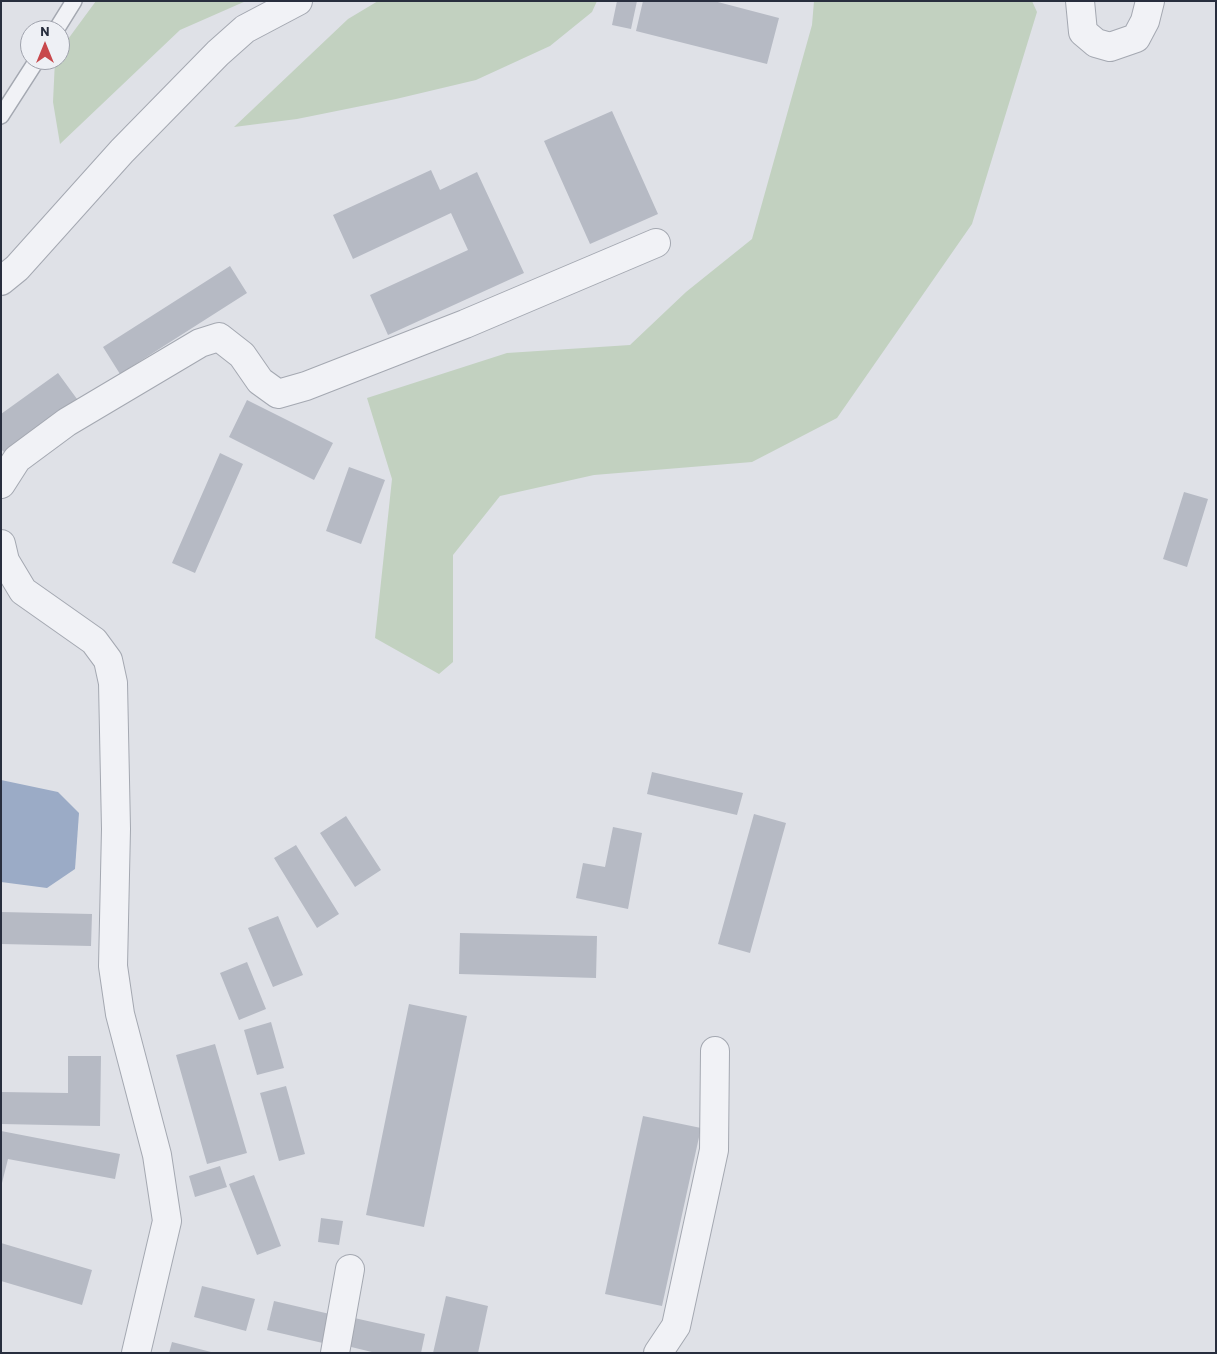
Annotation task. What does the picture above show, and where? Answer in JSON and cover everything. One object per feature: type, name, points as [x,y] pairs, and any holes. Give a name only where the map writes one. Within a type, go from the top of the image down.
[{"type":"street","points":[[1,281],[17,268],[122,151],[218,53],[245,29],[298,1]]},
{"type":"street","points":[[1080,1],[1083,32],[1096,43],[1110,47],[1136,38],[1145,22],[1150,1]]},
{"type":"street","points":[[1,484],[17,460],[67,422],[200,343],[219,337],[242,355],[260,381],[278,394],[306,386],[465,324],[656,243]]},
{"type":"street","points":[[1,544],[5,560],[23,591],[94,641],[108,660],[113,684],[116,830],[113,966],[120,1014],[156,1155],[168,1221],[136,1353]]},
{"type":"street","points":[[658,1353],[676,1326],[714,1150],[715,1051]]},
{"type":"street","points":[[335,1353],[350,1269]]},
{"type":"lane","points":[[62,20],[74,1]]},
{"type":"lane","points":[[1,116],[31,70]]},
{"type":"green space","points":[[96,1],[246,1],[180,30],[60,144],[53,102],[55,70],[70,70],[70,36]]},
{"type":"green space","points":[[378,1],[597,1],[592,12],[550,46],[476,80],[396,99],[297,119],[234,127],[348,19]]},
{"type":"green space","points":[[814,1],[1032,1],[1037,12],[972,224],[837,418],[752,462],[594,475],[500,496],[453,555],[453,662],[439,674],[375,638],[392,479],[367,398],[507,353],[630,345],[686,292],[752,239],[812,25]]},
{"type":"water","points":[[1,780],[58,792],[79,813],[75,869],[47,888],[1,882]]},
{"type":"building","points":[[617,1],[637,1],[631,29],[612,25]]},
{"type":"building","points":[[643,1],[714,1],[779,18],[767,64],[636,31]]},
{"type":"building","points":[[612,111],[658,214],[590,244],[544,141]]},
{"type":"building","points":[[431,170],[440,190],[477,172],[524,273],[388,335],[370,295],[468,250],[451,213],[353,259],[333,215]]},
{"type":"building","points":[[230,266],[247,293],[120,374],[103,347]]},
{"type":"building","points":[[58,373],[77,399],[4,452],[1,449],[1,414]]},
{"type":"building","points":[[247,400],[333,443],[314,480],[229,437]]},
{"type":"building","points":[[220,453],[243,464],[195,573],[172,563]]},
{"type":"building","points":[[349,467],[385,480],[361,544],[326,531]]},
{"type":"building","points":[[1184,492],[1208,499],[1187,567],[1163,559]]},
{"type":"building","points":[[652,772],[743,793],[737,815],[647,794]]},
{"type":"building","points":[[754,814],[786,823],[750,953],[718,944]]},
{"type":"building","points":[[346,816],[381,870],[355,887],[320,833]]},
{"type":"building","points":[[613,827],[642,833],[628,909],[576,898],[583,863],[605,867]]},
{"type":"building","points":[[296,845],[339,914],[317,928],[274,858]]},
{"type":"building","points":[[1,912],[92,914],[91,946],[1,944]]},
{"type":"building","points":[[278,916],[303,975],[273,987],[248,928]]},
{"type":"building","points":[[460,933],[597,936],[596,978],[459,974]]},
{"type":"building","points":[[247,962],[266,1009],[239,1020],[220,973]]},
{"type":"building","points":[[409,1004],[467,1016],[424,1227],[366,1215]]},
{"type":"building","points":[[271,1022],[284,1068],[257,1075],[244,1030]]},
{"type":"building","points":[[215,1044],[247,1153],[207,1164],[176,1055]]},
{"type":"building","points":[[68,1056],[101,1056],[100,1126],[1,1124],[1,1092],[68,1093]]},
{"type":"building","points":[[286,1086],[305,1154],[279,1161],[260,1093]]},
{"type":"building","points":[[643,1116],[701,1128],[662,1306],[605,1294]]},
{"type":"building","points":[[1,1131],[120,1154],[115,1179],[8,1159],[1,1187]]},
{"type":"building","points":[[220,1166],[227,1187],[195,1197],[189,1176]]},
{"type":"building","points":[[254,1175],[281,1246],[257,1255],[229,1184]]},
{"type":"building","points":[[321,1218],[343,1221],[339,1245],[318,1242]]},
{"type":"building","points":[[1,1243],[92,1270],[82,1305],[1,1281]]},
{"type":"building","points":[[202,1286],[255,1299],[246,1331],[194,1317]]},
{"type":"building","points":[[446,1296],[488,1306],[478,1353],[433,1353]]},
{"type":"building","points":[[274,1301],[334,1315],[327,1344],[267,1330]]},
{"type":"building","points":[[350,1317],[425,1334],[421,1353],[376,1353],[343,1345]]},
{"type":"building","points":[[172,1342],[211,1352],[169,1353]]}]
